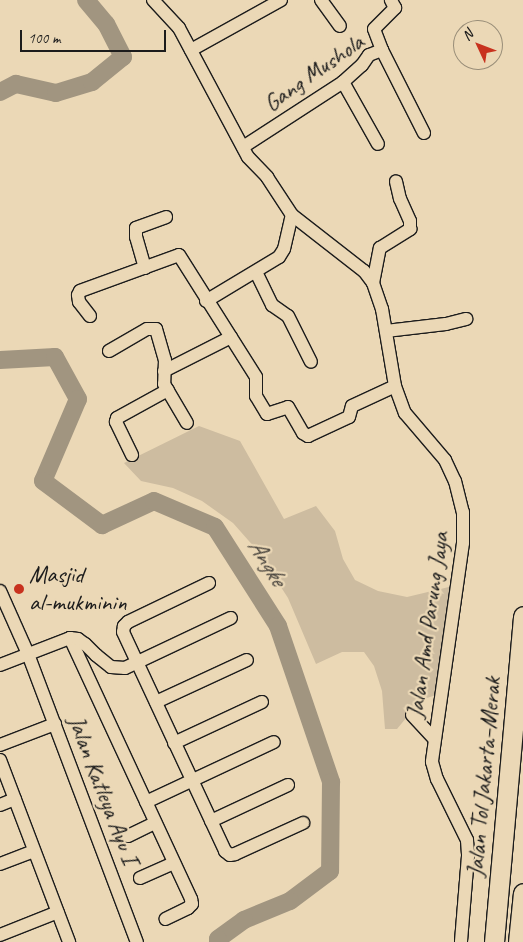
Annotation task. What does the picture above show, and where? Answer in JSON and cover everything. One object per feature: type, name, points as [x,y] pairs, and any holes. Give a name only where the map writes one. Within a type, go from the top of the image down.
[{"type":"highway","name":"Jalan Tol Jakarta–Merak","points":[[494,942],[523,616]]},
{"type":"highway","points":[[518,942],[523,893]]},
{"type":"street","name":"Jalan Amd Parung Jaya","points":[[152,0],[179,28],[243,147],[254,164],[271,183],[292,215],[364,272],[373,283],[382,309],[395,386],[405,413],[450,468],[463,512],[460,574],[434,739],[434,770],[467,840],[468,856],[461,942]]},
{"type":"street","points":[[191,50],[281,0]]},
{"type":"street","points":[[321,0],[340,26]]},
{"type":"street","points":[[382,50],[374,29],[395,8],[391,0]]},
{"type":"street","name":"Gang Mushola","points":[[243,147],[343,82],[362,65],[369,55],[382,50],[424,133]]},
{"type":"street","points":[[343,82],[378,144]]},
{"type":"street","points":[[373,283],[382,246],[410,229],[410,221],[400,199],[396,181]]},
{"type":"street","points":[[206,301],[275,261],[282,253],[292,215]]},
{"type":"street","points":[[145,268],[136,237],[136,228],[166,217]]},
{"type":"street","points":[[90,316],[79,302],[78,295],[80,291],[181,256],[206,301],[256,377],[256,396],[265,412],[272,415],[288,407],[306,435],[349,417],[352,406],[395,386]]},
{"type":"street","points":[[256,272],[272,305],[288,316],[311,362]]},
{"type":"street","points":[[386,331],[446,324],[466,319]]},
{"type":"street","points":[[110,351],[134,335],[154,328],[165,360],[164,379],[168,390],[187,423]]},
{"type":"street","points":[[164,371],[231,338]]},
{"type":"street","points":[[132,455],[116,422],[117,418],[168,390]]},
{"type":"street","points":[[209,583],[128,622],[124,626],[123,632],[224,851],[230,855],[303,823]]},
{"type":"street","name":"Jalan Katleya Ayu I","points":[[0,591],[28,654],[137,942]]},
{"type":"street","points":[[0,665],[70,638],[78,639],[104,663],[117,668],[137,662],[231,618]]},
{"type":"street","points":[[70,638],[192,904],[165,919]]},
{"type":"street","points":[[156,702],[247,660]]},
{"type":"street","points":[[174,743],[262,702]]},
{"type":"street","points":[[412,715],[434,739]]},
{"type":"street","points":[[0,745],[55,724]]},
{"type":"street","points":[[146,802],[274,742]]},
{"type":"street","points":[[0,760],[69,942]]},
{"type":"street","points":[[211,821],[288,785]]},
{"type":"street","points":[[0,805],[15,799]]},
{"type":"street","points":[[128,836],[155,823]]},
{"type":"street","points":[[0,864],[34,851]]},
{"type":"street","points":[[140,878],[174,862]]},
{"type":"street","points":[[0,935],[58,912]]},
{"type":"shaded area","points":[[199,426],[240,441],[284,519],[316,506],[335,531],[343,559],[355,580],[378,591],[407,597],[453,586],[436,695],[421,700],[397,729],[385,729],[382,691],[374,666],[364,652],[342,652],[316,664],[288,598],[257,550],[233,523],[202,501],[173,488],[141,481],[124,463]]},
{"type":"waterway","name":"Angke","points":[[0,92],[16,84],[56,93],[92,82],[123,57],[106,24],[86,0]]},
{"type":"waterway","name":"Angke","points":[[0,360],[55,357],[78,399],[43,481],[102,525],[154,501],[215,527],[278,626],[331,782],[330,871],[290,901],[244,920],[218,939],[218,942]]},
{"type":"place","name":"Masjid al-mukminin","points":[[19,589]]}]
